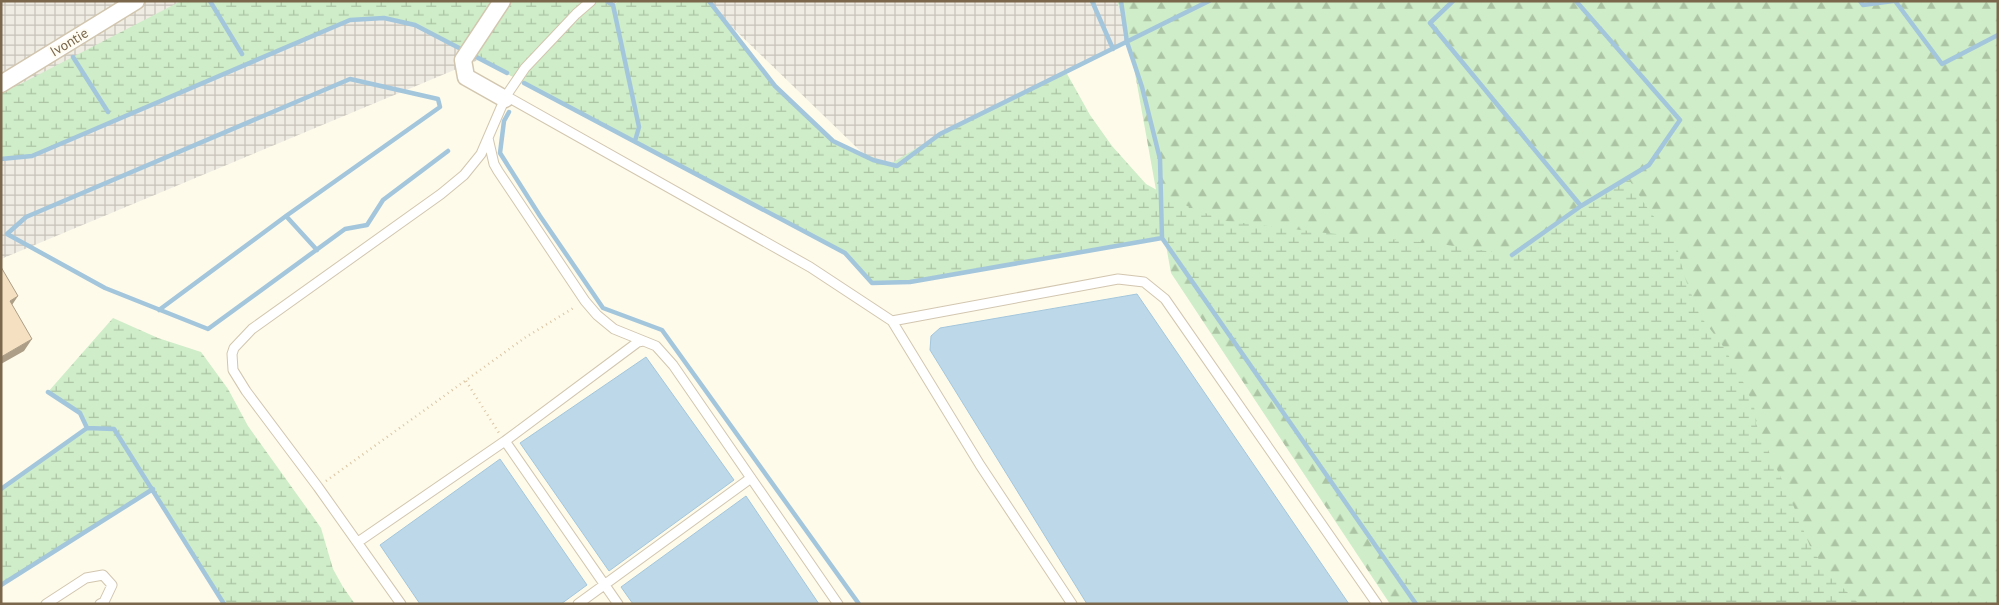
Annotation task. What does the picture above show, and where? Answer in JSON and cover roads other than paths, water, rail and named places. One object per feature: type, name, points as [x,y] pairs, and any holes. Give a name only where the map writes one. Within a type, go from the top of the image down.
[{"type":"street","name":"Ivontie","points":[[1,84],[136,1]]},
{"type":"street","points":[[502,1],[463,60],[466,77],[505,98]]},
{"type":"lane","points":[[400,604],[358,542],[246,391],[233,370],[234,348],[252,329],[442,194],[464,175],[481,154],[505,98],[526,68],[576,14],[591,1]]},
{"type":"lane","points":[[505,98],[810,267],[892,321],[980,465],[1072,604]]},
{"type":"lane","points":[[488,138],[494,164],[498,171],[585,301],[597,315],[614,329],[656,346],[673,366],[838,604]]},
{"type":"lane","points":[[892,321],[1118,278],[1144,282],[1165,300],[1377,604]]},
{"type":"lane","points":[[358,542],[505,441],[643,340]]},
{"type":"lane","points":[[505,441],[618,604]]},
{"type":"lane","points":[[578,604],[751,478]]},
{"type":"lane","points":[[46,604],[86,578],[103,576],[112,585],[104,602],[100,604]]},
{"type":"water","points":[[1137,294],[1349,604],[1087,604],[930,350],[931,336],[940,328]]},
{"type":"water","points":[[646,357],[734,480],[609,571],[520,443]]},
{"type":"water","points":[[500,459],[587,585],[561,604],[420,604],[380,545]]},
{"type":"water","points":[[746,496],[819,604],[633,604],[621,587]]},
{"type":"waterway","points":[[210,1],[242,54]]},
{"type":"waterway","points":[[709,1],[775,86],[833,141],[873,160],[897,166],[940,134],[1209,1]]},
{"type":"waterway","points":[[1092,1],[1113,49]]},
{"type":"waterway","points":[[1121,1],[1127,42],[1142,87],[1160,159],[1162,238],[1416,604]]},
{"type":"waterway","points":[[1453,1],[1430,23],[1581,206]]},
{"type":"waterway","points":[[1512,255],[1581,206],[1649,165],[1680,120],[1576,1]]},
{"type":"waterway","points":[[1860,1],[1863,5],[1893,1]]},
{"type":"waterway","points":[[1895,1],[1942,64],[1998,35]]},
{"type":"waterway","points":[[608,2],[613,5],[639,127],[635,141]]},
{"type":"waterway","points":[[1,159],[32,156],[350,20],[384,18],[415,25],[507,73]]},
{"type":"waterway","points":[[73,57],[108,112]]},
{"type":"waterway","points":[[159,310],[286,216],[440,107],[438,99],[350,79],[26,217],[7,234],[105,288],[208,329],[345,229],[367,225],[383,200],[448,151]]},
{"type":"waterway","points":[[524,83],[845,253],[872,283],[910,282],[1162,238]]},
{"type":"waterway","points":[[509,112],[504,121],[500,153],[540,216],[603,308],[662,330],[859,604]]},
{"type":"waterway","points":[[286,216],[317,250]]},
{"type":"waterway","points":[[48,392],[80,413],[87,428]]},
{"type":"waterway","points":[[1,489],[87,428],[114,429],[224,604]]},
{"type":"waterway","points":[[1,585],[153,489]]}]
